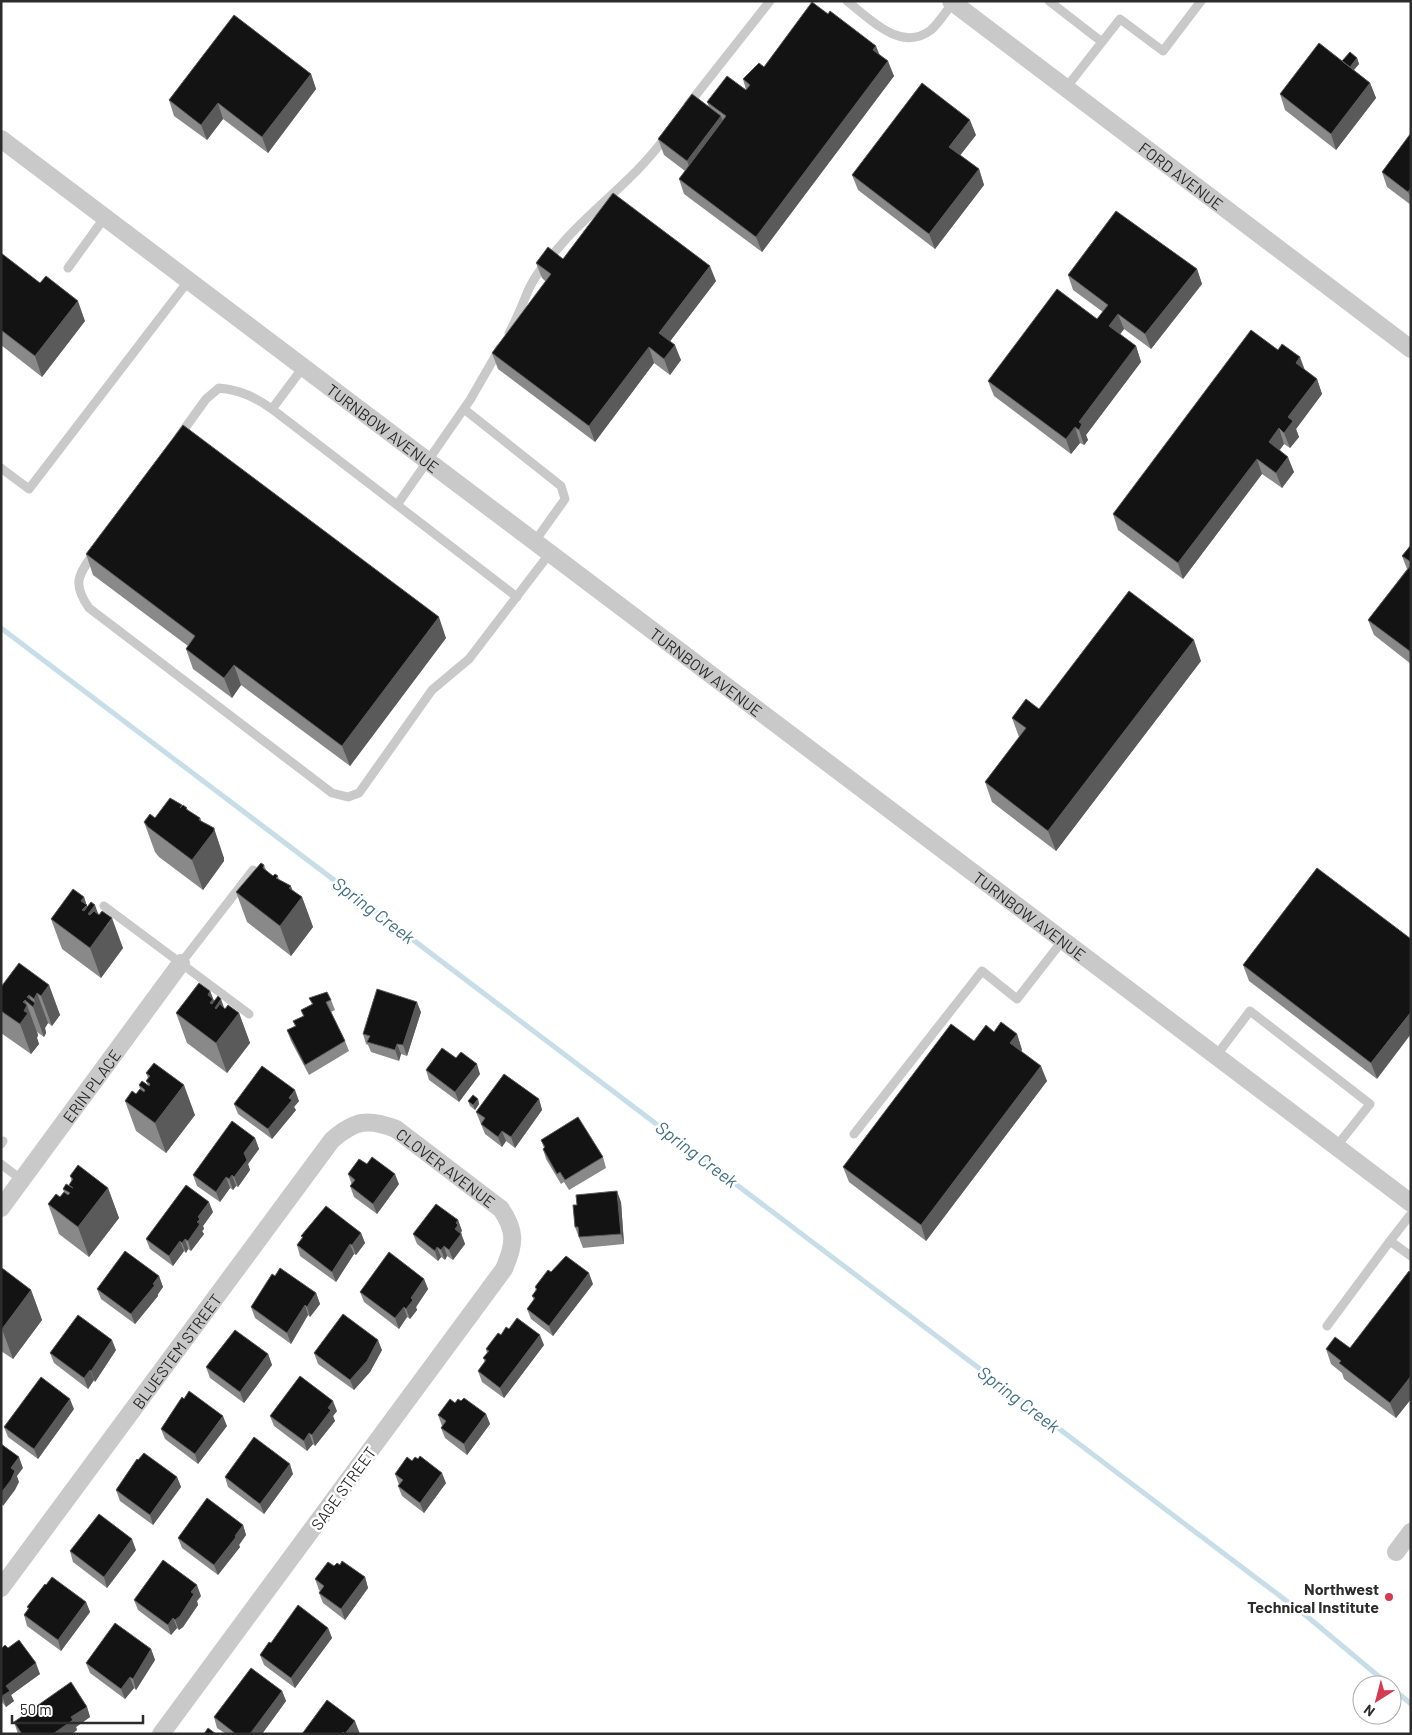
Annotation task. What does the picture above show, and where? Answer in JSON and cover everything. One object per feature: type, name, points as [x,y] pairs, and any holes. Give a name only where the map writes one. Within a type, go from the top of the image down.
[{"type":"street","name":"FORD AVENUE","points":[[952,2],[1411,349]]},
{"type":"street","name":"TURNBOW AVENUE","points":[[1,139],[1411,1203]]},
{"type":"street","name":"ERIN PLACE","points":[[1,1208],[181,963]]},
{"type":"street","name":"CLOVER AVENUE","points":[[360,1122],[377,1121],[396,1129],[501,1209],[510,1222],[514,1237]]},
{"type":"street","name":"BLUESTEM STREET","points":[[1,1588],[332,1140],[344,1129],[360,1122]]},
{"type":"street","name":"SAGE STREET","points":[[161,1734],[504,1269],[511,1254],[514,1237]]},
{"type":"street","points":[[1396,1552],[1411,1532]]},
{"type":"lane","points":[[680,116],[770,1]]},
{"type":"lane","points":[[847,1],[897,37],[908,40],[931,29],[952,2]]},
{"type":"lane","points":[[1049,1],[1102,42]]},
{"type":"lane","points":[[1066,88],[1120,19],[1163,51],[1201,1]]},
{"type":"lane","points":[[397,505],[464,409],[520,313],[528,290],[539,274],[568,238],[653,156],[669,132]]},
{"type":"lane","points":[[68,268],[105,217]]},
{"type":"lane","points":[[1,468],[29,489],[189,280]]},
{"type":"lane","points":[[272,409],[304,366]]},
{"type":"lane","points":[[172,446],[206,399],[219,388],[237,390],[257,398],[517,597]]},
{"type":"lane","points":[[464,409],[561,486],[565,499],[535,541]]},
{"type":"lane","points":[[97,548],[80,572],[78,584],[82,598],[89,608],[332,793],[348,797],[359,792],[432,690],[470,660],[550,553]]},
{"type":"lane","points":[[181,963],[253,870]]},
{"type":"lane","points":[[104,906],[249,1014]]},
{"type":"lane","points":[[854,1134],[982,971],[1017,999],[1063,940]]},
{"type":"lane","points":[[1216,1056],[1250,1011],[1370,1104],[1336,1147]]},
{"type":"lane","points":[[1,1164],[22,1180]]},
{"type":"lane","points":[[1327,1326],[1411,1214]]},
{"type":"lane","points":[[1390,1241],[1411,1256]]},
{"type":"building","points":[[812,2],[828,14],[830,11],[876,46],[873,50],[888,61],[756,237],[679,179],[726,116],[707,102],[727,76],[746,90],[750,85],[743,79],[759,63],[764,67]]},
{"type":"building","points":[[234,15],[311,74],[262,137],[218,103],[201,125],[169,100]]},
{"type":"building","points":[[1319,43],[1370,83],[1331,134],[1280,94]]},
{"type":"building","points":[[1350,52],[1357,58],[1350,67],[1342,61]]},
{"type":"building","points":[[922,83],[970,120],[949,147],[979,169],[929,234],[852,175]]},
{"type":"building","points":[[692,94],[721,116],[687,161],[658,139]]},
{"type":"building","points":[[1411,133],[1411,188],[1408,192],[1382,172]]},
{"type":"building","points":[[613,193],[710,266],[659,333],[675,345],[664,359],[649,347],[589,426],[492,353],[551,274],[536,263],[548,247],[563,259]]},
{"type":"building","points":[[1116,211],[1197,269],[1145,334],[1118,314],[1109,326],[1136,346],[1079,422],[1082,424],[1079,430],[1075,427],[1066,439],[988,381],[1057,289],[1097,319],[1108,305],[1068,275]]},
{"type":"building","points":[[1,253],[40,283],[46,276],[78,301],[35,356],[1,330]]},
{"type":"building","points":[[1251,330],[1278,350],[1282,344],[1300,357],[1296,363],[1317,379],[1288,417],[1293,421],[1284,433],[1279,428],[1269,442],[1288,457],[1276,473],[1257,459],[1178,563],[1113,514]]},
{"type":"building","points":[[183,425],[439,617],[342,746],[234,665],[224,678],[186,649],[195,636],[86,554]]},
{"type":"building","points":[[1411,545],[1411,562],[1402,556]]},
{"type":"building","points":[[1411,565],[1411,652],[1368,620]]},
{"type":"building","points":[[1129,591],[1194,640],[1048,831],[985,782],[1026,728],[1012,718],[1026,699],[1039,709]]},
{"type":"building","points":[[170,798],[182,805],[180,808],[183,805],[200,818],[199,820],[214,828],[214,831],[192,860],[144,822],[150,814],[155,818]]},
{"type":"building","points":[[261,863],[264,865],[263,868],[273,876],[275,874],[278,876],[276,878],[291,886],[289,888],[302,897],[280,926],[236,892]]},
{"type":"building","points":[[1317,868],[1411,939],[1411,1012],[1371,1063],[1243,965]]},
{"type":"building","points":[[73,889],[84,897],[81,901],[87,905],[82,910],[84,911],[91,902],[95,905],[88,914],[90,915],[94,911],[99,915],[102,911],[112,918],[90,948],[51,919]]},
{"type":"building","points":[[19,963],[49,985],[41,996],[37,993],[34,999],[29,995],[27,997],[35,1003],[33,1007],[25,1000],[23,1002],[27,1005],[24,1011],[28,1013],[20,1024],[1,1011],[1,987]]},
{"type":"building","points":[[199,983],[210,991],[208,995],[213,999],[210,1003],[212,1004],[218,996],[221,999],[216,1009],[220,1004],[225,1009],[228,1005],[239,1013],[216,1043],[176,1013]]},
{"type":"building","points":[[377,989],[417,1002],[403,1045],[397,1044],[395,1050],[367,1042],[370,1036],[363,1034]]},
{"type":"building","points":[[327,992],[331,1000],[326,1002],[345,1041],[305,1065],[287,1030],[296,1026],[293,1021],[304,1016],[301,1010],[313,1004],[309,998]]},
{"type":"building","points":[[1001,1022],[1017,1034],[1010,1043],[1041,1066],[921,1225],[843,1167],[951,1024],[974,1041],[986,1025],[994,1032]]},
{"type":"building","points":[[442,1048],[456,1058],[461,1052],[477,1064],[455,1092],[426,1070]]},
{"type":"building","points":[[154,1063],[184,1085],[155,1123],[125,1101],[132,1091],[136,1094],[140,1089],[144,1092],[145,1090],[139,1085],[142,1081],[149,1086],[150,1084],[146,1081],[150,1076],[146,1073]]},
{"type":"building","points":[[262,1066],[295,1090],[289,1098],[292,1100],[268,1129],[234,1104]]},
{"type":"building","points":[[504,1074],[539,1099],[511,1137],[502,1131],[498,1137],[481,1124],[485,1118],[476,1112]]},
{"type":"building","points":[[473,1095],[478,1099],[473,1105],[468,1101]]},
{"type":"building","points":[[578,1117],[603,1157],[565,1180],[560,1172],[557,1174],[543,1149],[545,1147],[541,1140]]},
{"type":"building","points":[[232,1121],[255,1138],[244,1153],[247,1160],[234,1177],[232,1175],[229,1179],[226,1177],[216,1192],[193,1175]]},
{"type":"building","points":[[372,1157],[395,1174],[373,1204],[350,1186],[355,1180],[348,1174],[359,1159],[367,1164]]},
{"type":"building","points":[[78,1165],[108,1188],[78,1227],[48,1204],[56,1194],[60,1197],[64,1192],[68,1195],[70,1193],[63,1189],[66,1184],[73,1188],[69,1185],[73,1179],[70,1176]]},
{"type":"building","points":[[186,1185],[209,1202],[198,1217],[200,1219],[197,1222],[200,1224],[188,1241],[185,1239],[182,1243],[180,1241],[169,1256],[146,1239]]},
{"type":"building","points":[[617,1191],[621,1234],[579,1237],[578,1227],[575,1227],[573,1205],[577,1205],[576,1195]]},
{"type":"building","points":[[436,1204],[458,1220],[456,1223],[458,1225],[455,1229],[461,1234],[449,1250],[444,1246],[441,1250],[437,1247],[435,1251],[413,1234]]},
{"type":"building","points":[[326,1206],[361,1233],[352,1245],[350,1244],[332,1272],[297,1245],[303,1237],[301,1236]]},
{"type":"building","points":[[125,1251],[159,1276],[153,1284],[155,1285],[131,1314],[97,1289]]},
{"type":"building","points":[[389,1252],[424,1279],[411,1298],[413,1300],[395,1318],[360,1292]]},
{"type":"building","points":[[566,1256],[589,1273],[549,1326],[527,1309],[535,1298],[532,1296],[537,1289],[535,1287],[548,1270],[551,1272]]},
{"type":"building","points":[[280,1268],[316,1293],[307,1307],[305,1305],[287,1333],[251,1307],[272,1274],[275,1276]]},
{"type":"building","points":[[1,1269],[31,1290],[1,1329]]},
{"type":"building","points":[[1409,1271],[1411,1273],[1411,1376],[1390,1403],[1339,1363],[1341,1361],[1326,1349],[1335,1337],[1350,1348]]},
{"type":"building","points":[[343,1314],[378,1340],[367,1361],[350,1380],[314,1353]]},
{"type":"building","points":[[78,1315],[112,1340],[84,1378],[50,1353]]},
{"type":"building","points":[[517,1318],[540,1335],[500,1388],[478,1371],[486,1360],[483,1358],[489,1351],[486,1349],[498,1333],[501,1335],[506,1327],[509,1329]]},
{"type":"building","points":[[235,1330],[268,1354],[240,1392],[206,1367]]},
{"type":"building","points":[[300,1376],[333,1401],[328,1408],[331,1410],[312,1435],[309,1433],[304,1441],[270,1416]]},
{"type":"building","points":[[41,1377],[70,1399],[34,1449],[4,1427]]},
{"type":"building","points":[[189,1391],[223,1416],[195,1454],[161,1429],[182,1397],[184,1399]]},
{"type":"building","points":[[464,1398],[486,1414],[464,1444],[441,1428],[446,1421],[438,1415],[450,1399],[455,1403],[458,1399],[461,1401]]},
{"type":"building","points":[[254,1437],[290,1464],[260,1504],[225,1477]]},
{"type":"building","points":[[1,1444],[19,1457],[11,1468],[15,1471],[11,1480],[1,1493]]},
{"type":"building","points":[[144,1453],[177,1477],[150,1515],[116,1490],[137,1459]]},
{"type":"building","points":[[420,1456],[442,1473],[420,1503],[398,1486],[403,1480],[395,1474],[407,1457],[412,1461],[415,1457],[418,1459]]},
{"type":"building","points":[[207,1498],[243,1525],[214,1565],[178,1538]]},
{"type":"building","points":[[99,1514],[132,1539],[104,1577],[70,1551]]},
{"type":"building","points":[[163,1560],[197,1585],[191,1592],[194,1594],[180,1616],[175,1620],[173,1618],[168,1625],[134,1600]]},
{"type":"building","points":[[342,1561],[365,1577],[341,1609],[319,1593],[324,1586],[315,1579],[328,1562],[334,1566],[337,1563],[340,1565]]},
{"type":"building","points":[[52,1577],[86,1602],[58,1640],[24,1615],[29,1608],[27,1607]]},
{"type":"building","points":[[298,1605],[328,1628],[291,1678],[260,1655]]},
{"type":"building","points":[[115,1623],[151,1649],[133,1679],[130,1677],[121,1689],[86,1663]]},
{"type":"building","points":[[19,1640],[36,1663],[6,1686],[10,1691],[2,1696],[1,1649],[5,1645],[8,1648]]},
{"type":"building","points":[[251,1668],[282,1691],[250,1734],[236,1734],[214,1717]]},
{"type":"building","points":[[71,1682],[87,1707],[71,1717],[73,1720],[53,1734],[22,1734],[14,1722]]},
{"type":"building","points":[[327,1700],[355,1721],[345,1734],[343,1732],[342,1734],[302,1734]]},
{"type":"building","points":[[208,1728],[216,1734],[204,1734]]},
{"type":"waterway","name":"Spring Creek","points":[[1,628],[1309,1618],[1377,1675]]},
{"type":"waterway","name":"Spring Creek","points":[[1402,1696],[1411,1704]]},
{"type":"place","name":"Northwest Technical Institute","points":[[1389,1597]]}]
